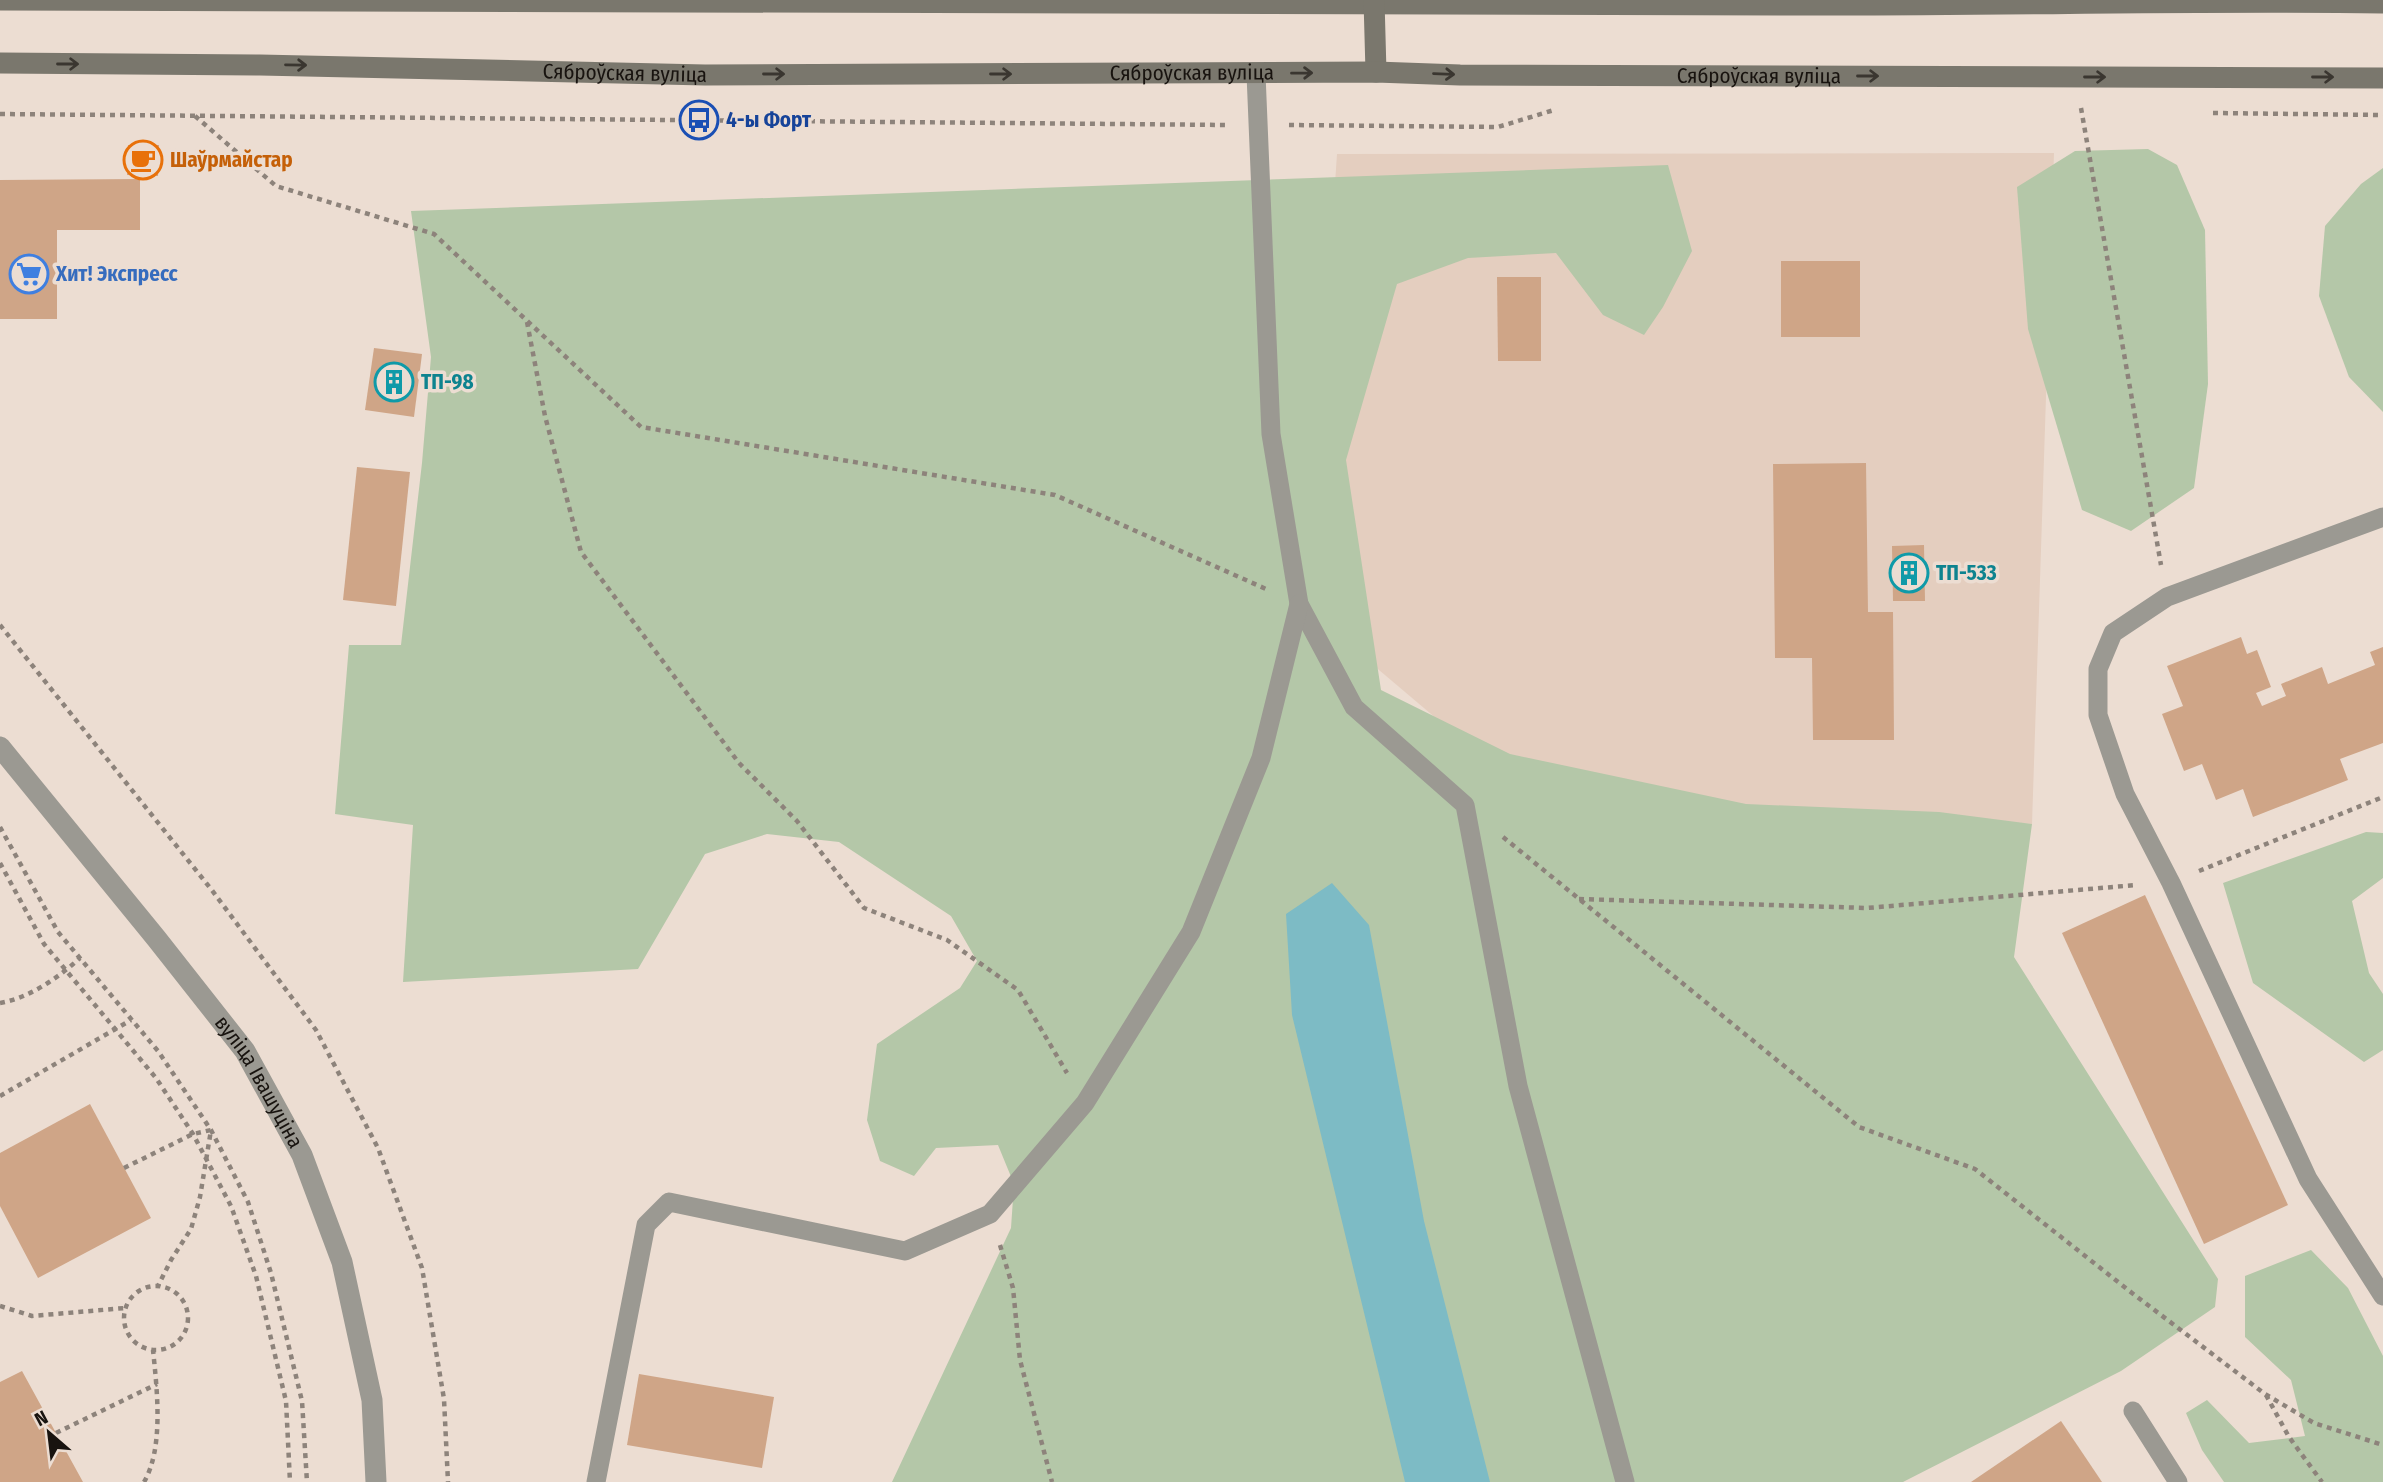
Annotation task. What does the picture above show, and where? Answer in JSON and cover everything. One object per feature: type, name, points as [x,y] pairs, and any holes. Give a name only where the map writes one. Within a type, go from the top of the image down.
[{"type":"main road","points":[[0,1],[1824,5],[2253,1],[2383,3]]},
{"type":"main road","points":[[1374,2],[1376,72]]},
{"type":"main road","name":"Сяброўская вуліца","points":[[0,63],[274,65],[705,75],[1376,72],[1474,75],[2383,78]]},
{"type":"street","name":"вуліца Івашуціна","points":[[0,747],[245,1051],[302,1154],[342,1262],[372,1400],[376,1482]]},
{"type":"lane","points":[[1256,74],[1271,434],[1299,604],[1354,707],[1465,805],[1518,1086],[1625,1482]]},
{"type":"lane","points":[[2383,517],[2167,597],[2113,633],[2098,669],[2098,715],[2125,794],[2171,883],[2308,1179],[2383,1296]]},
{"type":"lane","points":[[596,1482],[646,1225],[669,1202],[905,1251],[990,1214],[1085,1103],[1191,932],[1261,758],[1299,604]]},
{"type":"lane","points":[[2133,1411],[2178,1482]]},
{"type":"path","points":[[0,114],[1498,127],[1563,107]]},
{"type":"path","points":[[2095,108],[2081,107],[2167,597]]},
{"type":"path","points":[[2205,112],[2383,115]]},
{"type":"path","points":[[194,115],[276,186],[434,234],[641,427],[1055,495],[1299,604]]},
{"type":"path","points":[[527,321],[545,415],[581,552],[739,763],[797,821],[864,908],[947,940],[1018,990],[1085,1103]]},
{"type":"path","points":[[0,625],[211,889],[316,1030],[378,1148],[422,1268],[444,1399],[449,1482]]},
{"type":"path","points":[[1579,899],[1867,908],[2171,883],[2383,797]]},
{"type":"path","points":[[1465,805],[1859,1126],[1975,1169],[2265,1394],[2314,1423],[2383,1445]]},
{"type":"path","points":[[0,827],[58,932],[158,1051],[211,1130],[248,1202],[271,1273],[302,1401],[307,1482]]},
{"type":"path","points":[[0,863],[44,944],[156,1078],[193,1133],[230,1206],[256,1276],[286,1401],[290,1482]]},
{"type":"path","points":[[0,1003],[15,1000],[67,970],[80,958]]},
{"type":"path","points":[[0,1096],[131,1020]]},
{"type":"path","points":[[124,1168],[193,1133],[211,1130]]},
{"type":"path","points":[[158,1286],[191,1229],[200,1197],[211,1130]]},
{"type":"path","points":[[990,1214],[1013,1288],[1020,1360],[1052,1482]]},
{"type":"path","points":[[158,1286],[172,1290],[183,1300],[188,1314],[187,1328],[179,1340],[168,1348],[153,1350],[139,1346],[129,1336],[124,1323],[125,1308],[132,1296],[144,1288],[158,1286]]},
{"type":"path","points":[[0,1306],[32,1316],[125,1308]]},
{"type":"path","points":[[144,1482],[149,1473],[157,1430],[153,1350]]},
{"type":"path","points":[[56,1433],[156,1384]]},
{"type":"path","points":[[2265,1394],[2289,1437],[2322,1482]]},
{"type":"path","points":[[149,1473],[152,1482]]},
{"type":"shaded area","points":[[2054,153],[2032,824],[1528,796],[1366,659],[1314,496],[1337,154]]},
{"type":"green space","points":[[2148,149],[2177,165],[2205,230],[2208,384],[2194,488],[2131,531],[2082,510],[2028,329],[2017,187],[2075,151]]},
{"type":"green space","points":[[1668,165],[1692,251],[1663,307],[1644,335],[1603,315],[1556,253],[1468,258],[1397,284],[1346,460],[1381,690],[1510,754],[1746,804],[1939,812],[2032,824],[2014,957],[2218,1279],[2215,1307],[2121,1371],[1903,1482],[892,1482],[1011,1228],[1014,1184],[998,1145],[936,1148],[914,1176],[880,1161],[867,1120],[877,1044],[960,988],[977,961],[951,916],[839,842],[767,834],[705,854],[638,969],[403,982],[413,825],[335,814],[349,645],[401,645],[431,357],[411,211]]},
{"type":"green space","points":[[2383,168],[2383,412],[2349,377],[2319,296],[2325,226],[2361,184]]},
{"type":"green space","points":[[2366,832],[2383,833],[2383,878],[2352,901],[2369,973],[2383,994],[2383,1050],[2364,1062],[2253,983],[2223,883]]},
{"type":"green space","points":[[2311,1250],[2348,1288],[2383,1356],[2383,1482],[2224,1482],[2202,1450],[2186,1413],[2207,1400],[2249,1443],[2305,1436],[2291,1380],[2245,1337],[2245,1276]]},
{"type":"water","points":[[1332,883],[1369,925],[1424,1221],[1490,1482],[1405,1482],[1292,1015],[1286,914]]},
{"type":"building","name":"Шаўрмайстар","points":[[128,145],[159,145],[158,176],[127,175]]},
{"type":"building","name":"Хит! Экспресс","points":[[140,179],[140,230],[57,230],[57,319],[0,319],[0,180]]},
{"type":"building","points":[[1781,261],[1860,261],[1860,337],[1781,337]]},
{"type":"building","points":[[1497,277],[1541,277],[1541,361],[1498,361]]},
{"type":"building","name":"ТП-98","points":[[374,348],[422,354],[414,417],[365,410]]},
{"type":"building","points":[[1866,463],[1868,612],[1893,612],[1894,740],[1813,740],[1812,658],[1775,658],[1773,464]]},
{"type":"building","points":[[357,467],[410,472],[396,606],[343,600]]},
{"type":"building","name":"ТП-533","points":[[1924,545],[1925,601],[1893,601],[1892,546]]},
{"type":"building","points":[[2241,637],[2247,654],[2257,650],[2271,687],[2256,693],[2262,706],[2286,696],[2281,684],[2322,667],[2328,684],[2375,665],[2370,652],[2383,647],[2383,743],[2340,759],[2348,780],[2253,817],[2243,789],[2216,800],[2202,764],[2184,771],[2162,714],[2183,706],[2167,666]]},
{"type":"building","points":[[2145,895],[2288,1205],[2204,1244],[2062,933]]},
{"type":"building","points":[[90,1104],[151,1218],[38,1278],[0,1206],[0,1153]]},
{"type":"building","points":[[22,1371],[83,1482],[0,1482],[0,1382]]},
{"type":"building","points":[[639,1374],[774,1397],[762,1468],[627,1445]]},
{"type":"building","points":[[2061,1421],[2102,1482],[1971,1482]]},
{"type":"place","name":"4-ы Форт","points":[[699,120]]},
{"type":"place","name":"Шаўрмайстар","points":[[143,160]]},
{"type":"place","name":"Хит! Экспресс","points":[[29,274]]},
{"type":"place","name":"ТП-98","points":[[394,382]]},
{"type":"place","name":"ТП-533","points":[[1909,573]]}]
